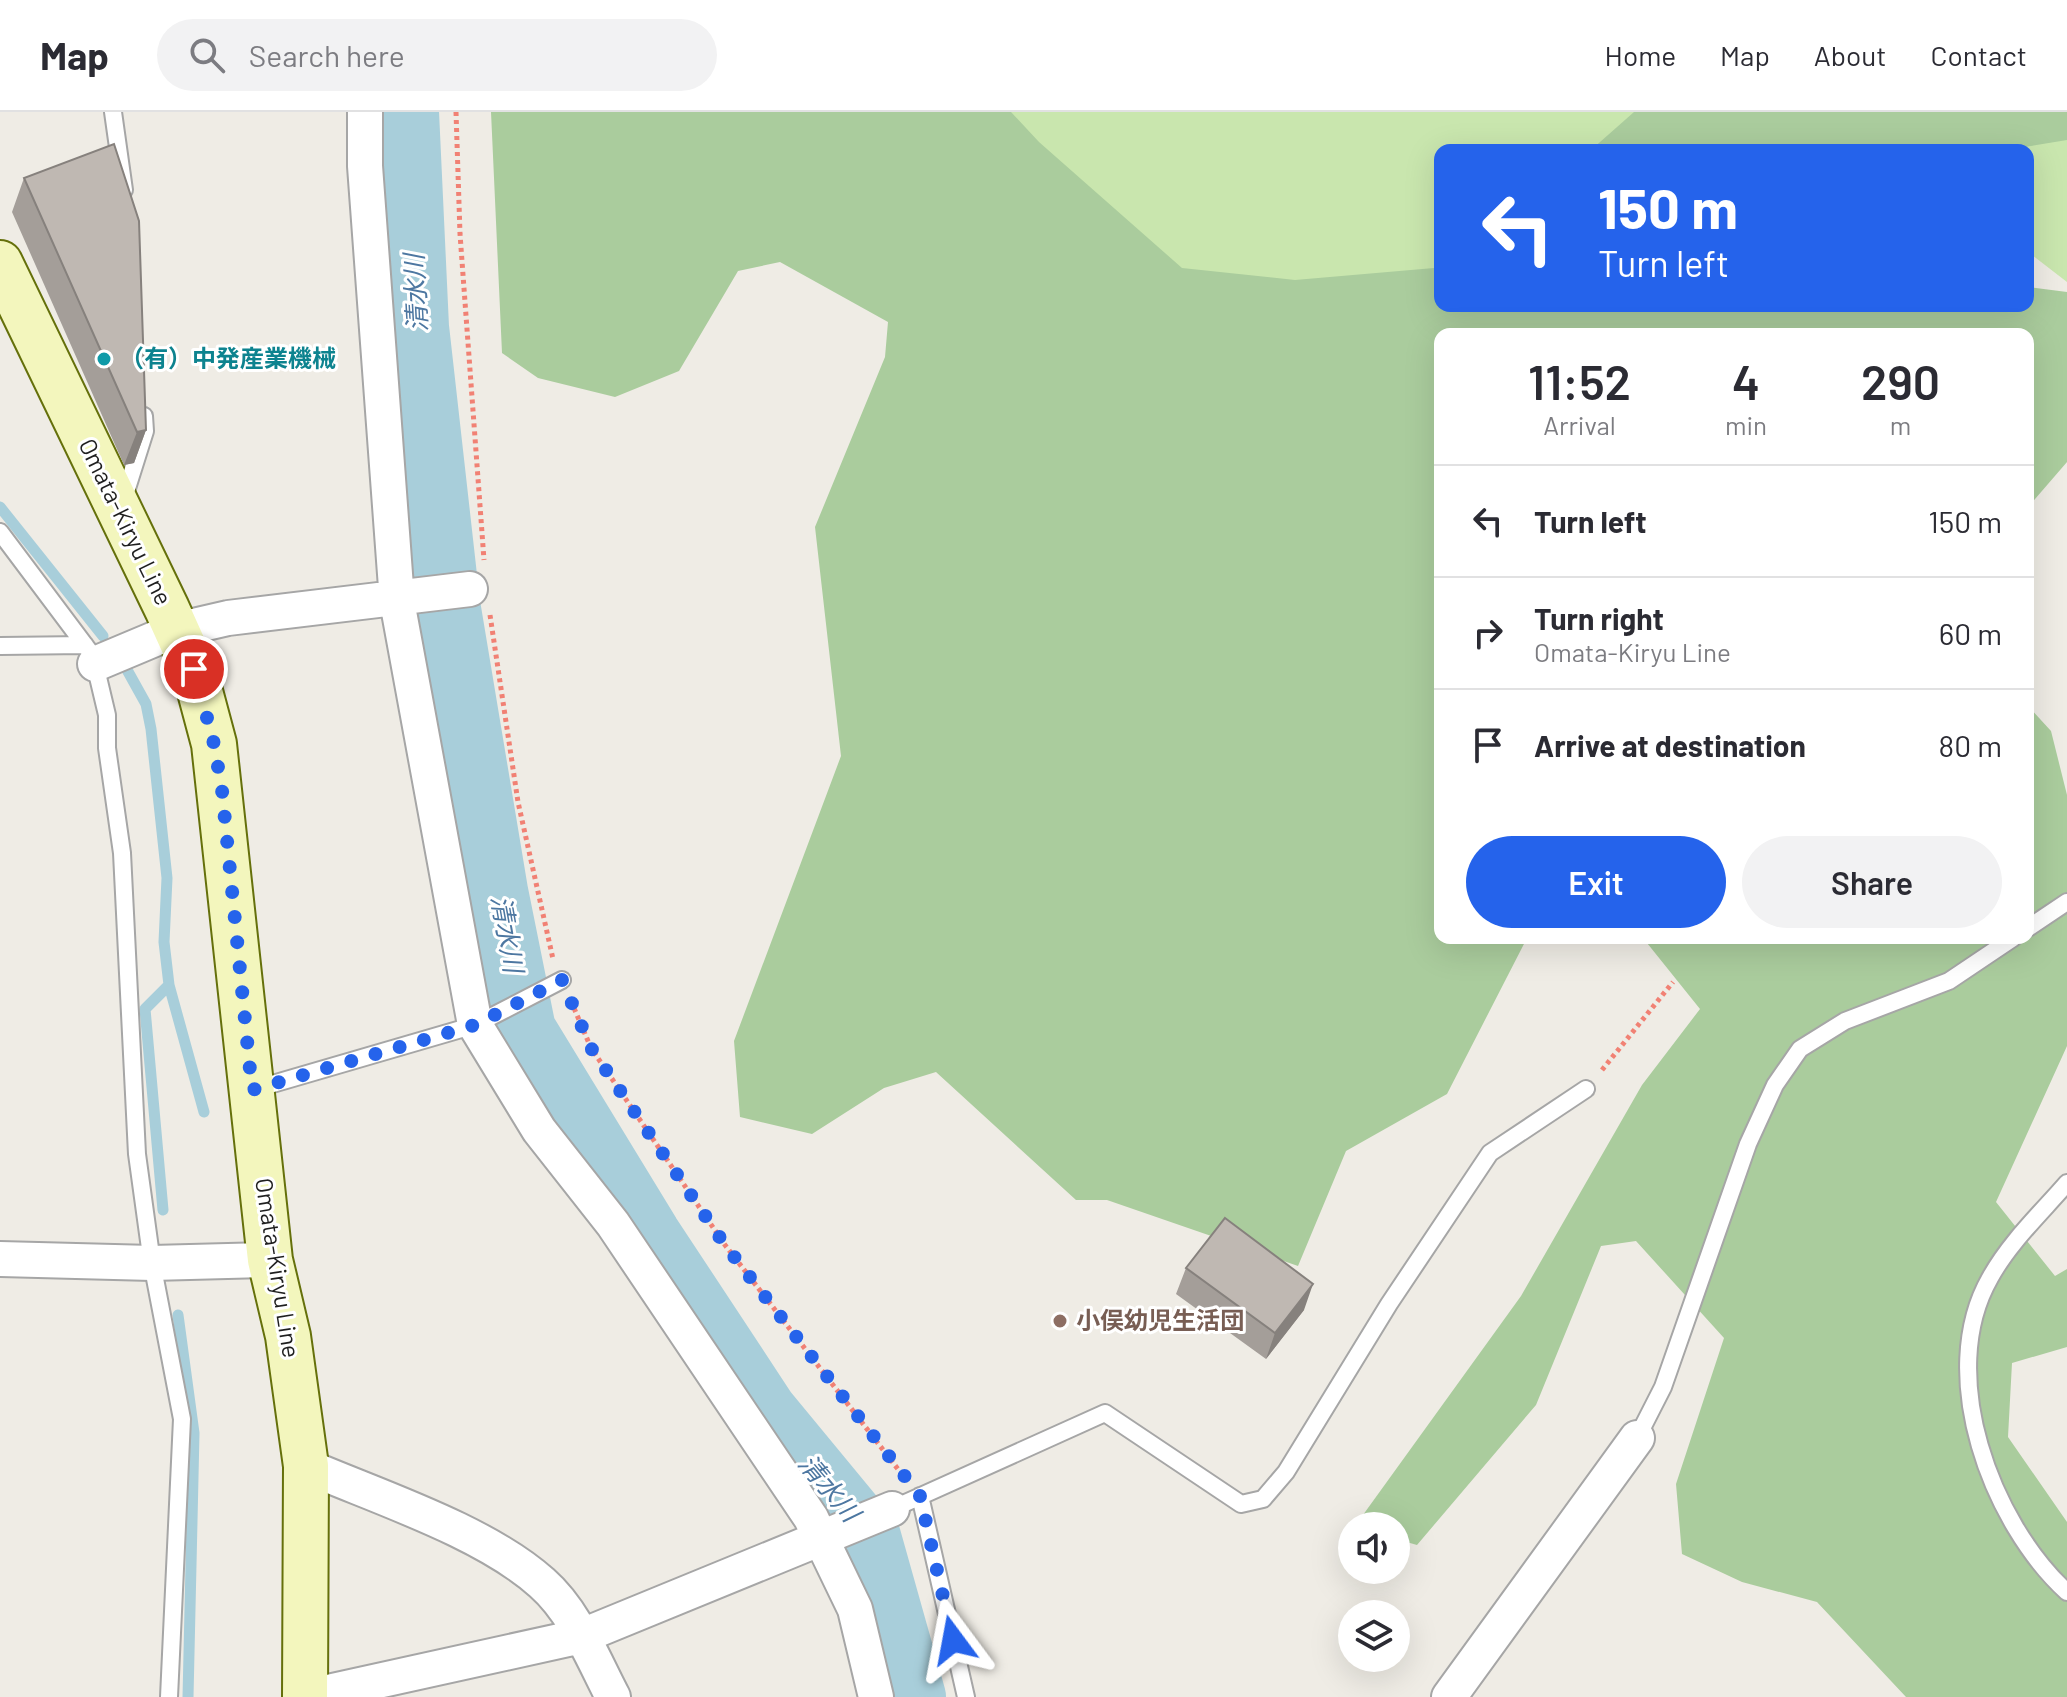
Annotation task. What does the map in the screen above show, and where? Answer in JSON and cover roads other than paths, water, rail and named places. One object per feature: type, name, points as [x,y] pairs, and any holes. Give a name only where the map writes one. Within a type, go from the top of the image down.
[{"type":"main road","name":"Omata-Kiryu Line","points":[[0,263],[194,669],[214,744],[270,1260],[288,1336],[306,1466],[305,1697]]},
{"type":"street","points":[[365,112],[365,166],[406,599],[486,1020],[539,1130],[613,1224],[826,1537],[855,1609],[876,1697]]},
{"type":"street","points":[[90,654],[228,618],[406,599],[478,587]]},
{"type":"street","points":[[0,1259],[152,1263],[270,1260]]},
{"type":"street","points":[[1449,1697],[1637,1438]]},
{"type":"street","points":[[306,1466],[466,1535],[543,1583],[582,1636],[613,1697]]},
{"type":"street","points":[[305,1697],[582,1636],[906,1502]]},
{"type":"lane","points":[[113,112],[126,210]]},
{"type":"lane","points":[[119,512],[145,431],[142,399]]},
{"type":"lane","points":[[0,532],[90,654],[107,715],[107,748],[122,853],[137,1154],[152,1263],[182,1419],[169,1697]]},
{"type":"lane","points":[[0,646],[90,654]]},
{"type":"lane","points":[[2034,924],[2067,902]]},
{"type":"lane","points":[[1637,1438],[1663,1387],[1748,1144],[1775,1085],[1800,1049],[1845,1021],[1949,981],[2004,944]]},
{"type":"lane","points":[[252,1090],[486,1020],[562,980]]},
{"type":"lane","points":[[966,1697],[906,1502],[1105,1413],[1241,1504],[1263,1499],[1286,1472],[1389,1304],[1490,1153],[1586,1089]]},
{"type":"lane","points":[[2067,1183],[1989,1279],[1975,1317],[1967,1383],[1977,1438],[2003,1504],[2041,1568],[2067,1592]]},
{"type":"waterway","name":"清水川","points":[[407,112],[417,327],[448,603],[496,891],[524,1030],[649,1235],[765,1411],[869,1537],[914,1697]]},
{"type":"waterway","points":[[0,507],[103,636]]},
{"type":"waterway","points":[[126,668],[146,704],[151,729],[167,878],[164,942],[169,985],[204,1112]]},
{"type":"waterway","points":[[163,1210],[145,1009],[169,985]]},
{"type":"waterway","points":[[178,1315],[194,1433],[188,1697]]},
{"type":"place","name":"（有）中発産業機械","points":[[104,359]]},
{"type":"place","name":"小俣幼児生活団","points":[[1060,1321]]}]
